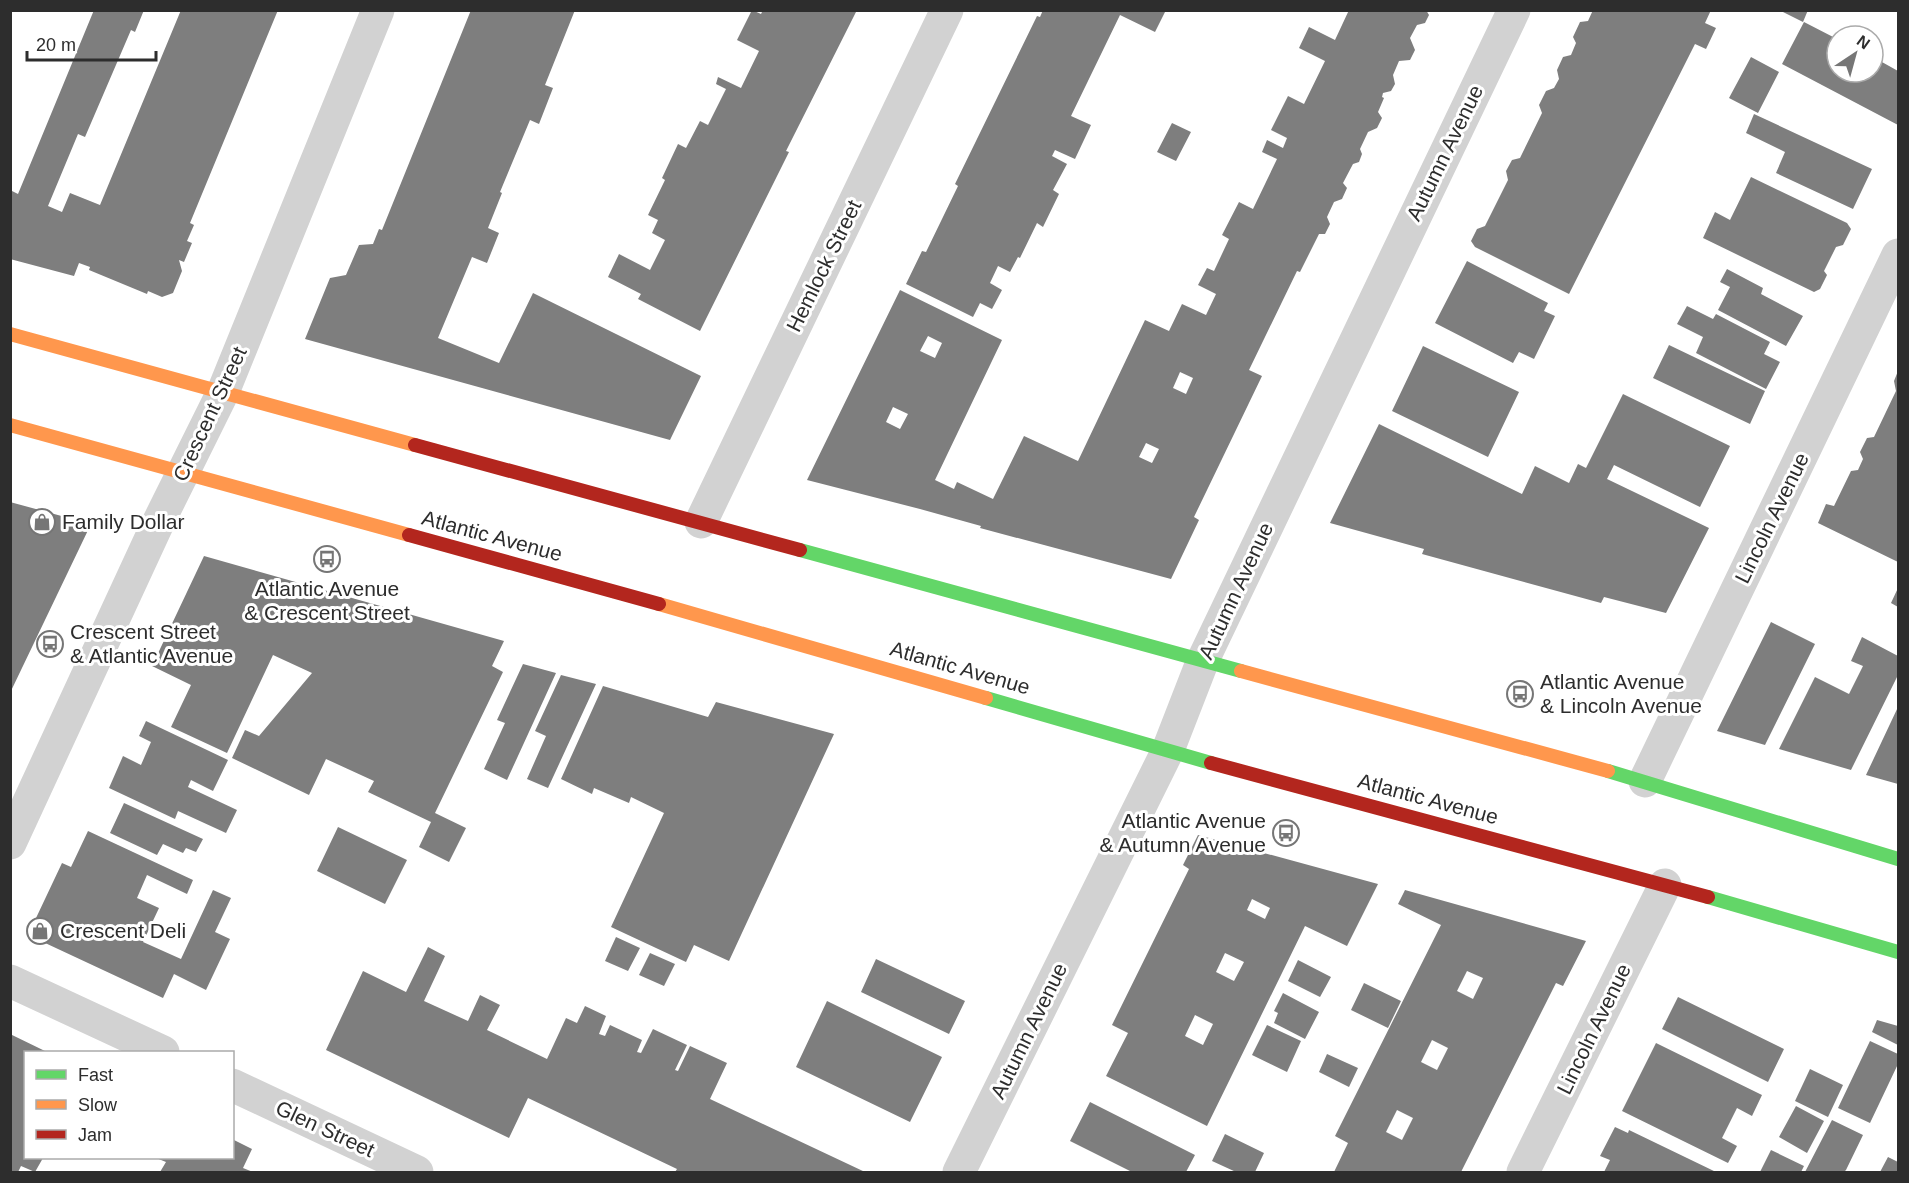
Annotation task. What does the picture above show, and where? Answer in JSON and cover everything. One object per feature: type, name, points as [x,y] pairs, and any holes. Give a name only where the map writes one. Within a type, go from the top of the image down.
[{"type":"main road","points":[[10,334],[1644,782],[1899,859]]},
{"type":"main road","name":"Atlantic Avenue","points":[[10,425],[673,608],[1168,750],[1665,885],[1899,952]]},
{"type":"street","name":"Crescent Street","points":[[10,843],[157,525],[223,392],[378,10]]},
{"type":"street","name":"Hemlock Street","points":[[701,522],[946,10]]},
{"type":"street","name":"Autumn Avenue","points":[[959,1173],[1168,750],[1203,660],[1514,10]]},
{"type":"street","name":"Lincoln Avenue","points":[[1644,782],[1899,255]]},
{"type":"street","name":"Lincoln Avenue","points":[[1523,1173],[1665,885]]},
{"type":"street","points":[[10,981],[159,1051]]},
{"type":"street","name":"Glen Street","points":[[234,1086],[417,1173]]},
{"type":"building","points":[[94,10],[144,10],[135,32],[131,30],[85,137],[78,134],[48,206],[62,212],[70,193],[100,205],[181,10],[278,10],[190,223],[194,225],[187,241],[192,243],[184,262],[179,260],[182,271],[173,293],[162,297],[148,291],[147,294],[89,270],[90,267],[79,263],[74,276],[10,259],[10,190],[18,194]]},
{"type":"building","points":[[471,10],[575,10],[545,85],[553,88],[539,124],[530,120],[500,192],[502,193],[488,228],[499,233],[487,263],[472,257],[438,338],[499,363],[533,293],[701,376],[670,440],[305,339],[330,278],[346,275],[359,245],[373,244],[379,229],[382,230]]},
{"type":"building","points":[[752,10],[761,14],[763,10],[857,10],[786,151],[789,152],[700,331],[638,299],[641,294],[608,277],[619,254],[650,270],[665,240],[652,233],[658,220],[648,215],[665,180],[662,178],[678,144],[686,148],[700,121],[708,125],[726,89],[716,84],[718,77],[741,88],[759,51],[737,40]]},
{"type":"building","points":[[1043,10],[1166,10],[1155,32],[1120,15],[1071,116],[1091,125],[1075,159],[1055,150],[1052,156],[1067,164],[1053,190],[1059,194],[1043,227],[1037,223],[1020,258],[1018,257],[1010,272],[998,266],[990,283],[1002,290],[992,309],[980,303],[973,317],[906,284],[922,251],[926,252],[958,186],[955,184],[1037,16],[1040,17]]},
{"type":"building","points":[[1349,10],[1426,10],[1429,15],[1425,23],[1417,25],[1410,38],[1415,50],[1410,60],[1399,61],[1393,75],[1395,84],[1391,91],[1383,93],[1384,98],[1378,112],[1382,118],[1377,128],[1368,132],[1360,149],[1362,154],[1359,162],[1353,164],[1343,183],[1347,188],[1342,199],[1334,202],[1327,217],[1330,224],[1325,234],[1319,234],[1300,272],[1297,271],[1249,370],[1262,376],[1194,517],[1199,520],[1171,579],[807,480],[900,290],[1002,340],[935,480],[954,489],[957,482],[993,499],[1024,436],[1078,461],[1145,320],[1169,331],[1182,304],[1206,315],[1216,294],[1198,285],[1207,268],[1214,271],[1229,239],[1222,235],[1239,202],[1253,209],[1277,159],[1262,152],[1267,140],[1283,148],[1287,138],[1271,130],[1288,96],[1304,104],[1325,61],[1299,48],[1309,27],[1335,40]],"holes":[[[928,336],[942,343],[935,358],[920,351]],[[1180,372],[1193,378],[1186,394],[1173,388]],[[893,407],[908,414],[900,429],[886,422]],[[1146,443],[1159,449],[1152,463],[1139,457]]]},
{"type":"building","points":[[1593,10],[1711,10],[1705,23],[1716,28],[1706,49],[1695,44],[1569,294],[1475,247],[1471,241],[1477,229],[1485,226],[1508,180],[1506,171],[1512,160],[1520,158],[1542,113],[1539,105],[1546,91],[1554,88],[1559,79],[1557,70],[1563,57],[1571,55],[1576,43],[1573,37],[1580,22],[1588,21]]},
{"type":"building","points":[[1779,10],[1808,10],[1803,22]]},
{"type":"building","points":[[1804,22],[1825,33],[1825,84],[1885,84],[1885,64],[1898,71],[1898,125],[1782,64]]},
{"type":"building","points":[[1751,57],[1779,72],[1758,113],[1729,98]]},
{"type":"building","points":[[1754,114],[1872,169],[1853,209],[1776,173],[1785,152],[1746,133]]},
{"type":"building","points":[[1172,123],[1191,132],[1176,161],[1157,152]]},
{"type":"building","points":[[1751,177],[1847,223],[1851,229],[1843,245],[1836,247],[1824,271],[1827,275],[1820,289],[1814,292],[1703,238],[1715,212],[1730,220]]},
{"type":"building","points":[[1467,261],[1548,303],[1544,311],[1555,316],[1534,359],[1519,352],[1513,363],[1435,323]]},
{"type":"building","points":[[1727,269],[1763,288],[1761,294],[1803,316],[1786,346],[1718,310],[1730,287],[1720,282]]},
{"type":"building","points":[[1687,306],[1713,319],[1716,314],[1770,342],[1764,354],[1780,362],[1766,389],[1696,353],[1703,337],[1677,324]]},
{"type":"building","points":[[1669,345],[1765,391],[1750,424],[1653,378]]},
{"type":"building","points":[[1423,346],[1519,392],[1488,457],[1392,411]]},
{"type":"building","points":[[1898,371],[1898,562],[1818,523],[1826,504],[1834,506],[1851,471],[1858,470],[1863,459],[1860,452],[1867,438],[1874,437],[1896,391],[1894,381]]},
{"type":"building","points":[[1623,394],[1730,446],[1700,507],[1614,465],[1607,479],[1709,528],[1666,613],[1604,597],[1601,603],[1422,554],[1424,549],[1330,523],[1379,424],[1522,494],[1535,466],[1569,483],[1578,464],[1586,468]]},
{"type":"building","points":[[10,502],[91,524],[10,693]]},
{"type":"building","points":[[204,556],[504,641],[492,666],[503,672],[435,813],[466,828],[449,862],[419,847],[431,822],[368,792],[374,781],[326,759],[309,795],[232,758],[245,730],[259,736],[312,673],[273,655],[227,753],[171,727],[191,685],[152,666]]},
{"type":"building","points":[[1898,588],[1898,607],[1891,603]]},
{"type":"building","points":[[1771,622],[1815,644],[1765,745],[1717,731]]},
{"type":"building","points":[[1862,637],[1898,656],[1898,675],[1851,770],[1779,749],[1815,677],[1849,694],[1863,666],[1851,661]]},
{"type":"building","points":[[523,664],[556,673],[507,780],[484,769],[505,723],[497,720]]},
{"type":"building","points":[[561,675],[596,684],[548,788],[527,779],[546,736],[535,731]]},
{"type":"building","points":[[603,686],[708,717],[716,702],[834,734],[729,961],[694,945],[686,962],[611,927],[664,813],[631,797],[629,803],[594,788],[592,794],[561,779]]},
{"type":"building","points":[[1898,707],[1898,784],[1866,775]]},
{"type":"building","points":[[146,721],[228,760],[213,791],[191,780],[188,787],[237,810],[226,833],[178,811],[175,819],[109,788],[123,756],[141,765],[151,742],[139,736]]},
{"type":"building","points":[[124,803],[203,839],[196,852],[186,848],[183,853],[163,844],[157,855],[110,833]]},
{"type":"building","points":[[338,827],[407,860],[385,904],[317,871]]},
{"type":"building","points":[[88,831],[193,880],[187,894],[147,875],[137,898],[159,908],[143,942],[181,959],[213,890],[231,898],[215,932],[230,939],[206,990],[174,974],[163,998],[28,935],[62,863],[71,867]]},
{"type":"building","points":[[1198,835],[1378,884],[1347,946],[1305,926],[1207,1126],[1106,1076],[1128,1033],[1112,1025],[1189,869],[1183,865]],"holes":[[[1252,899],[1270,908],[1265,919],[1247,910]],[[1225,953],[1244,962],[1234,981],[1216,972]],[[1195,1015],[1213,1024],[1203,1045],[1185,1036]]]},
{"type":"building","points":[[1405,890],[1586,941],[1563,986],[1556,983],[1461,1172],[1334,1172],[1348,1143],[1335,1136],[1441,925],[1398,904]],"holes":[[[1467,971],[1483,978],[1473,999],[1457,991]],[[1432,1040],[1448,1048],[1437,1070],[1421,1062]],[[1397,1110],[1413,1118],[1402,1140],[1386,1132]]]},
{"type":"building","points":[[616,937],[640,948],[628,971],[605,961]]},
{"type":"building","points":[[428,947],[445,956],[424,1001],[468,1021],[480,995],[500,1005],[487,1030],[547,1059],[566,1018],[577,1023],[585,1006],[606,1016],[599,1034],[605,1036],[610,1025],[642,1040],[637,1052],[641,1053],[653,1029],[687,1045],[675,1070],[678,1071],[690,1046],[727,1063],[710,1099],[865,1172],[675,1172],[677,1169],[528,1098],[509,1138],[326,1050],[363,971],[406,992]]},
{"type":"building","points":[[650,953],[675,964],[664,986],[639,975]]},
{"type":"building","points":[[876,959],[965,1001],[949,1034],[861,992]]},
{"type":"building","points":[[1298,960],[1331,977],[1320,997],[1288,981]]},
{"type":"building","points":[[1364,983],[1401,1001],[1388,1028],[1351,1010]]},
{"type":"building","points":[[1283,993],[1319,1012],[1305,1039],[1274,1023],[1278,1013],[1274,1011]]},
{"type":"building","points":[[1678,997],[1784,1049],[1768,1082],[1662,1029]]},
{"type":"building","points":[[827,1001],[942,1057],[910,1122],[796,1067]]},
{"type":"building","points":[[1877,1020],[1898,1026],[1898,1045],[1872,1032]]},
{"type":"building","points":[[1267,1025],[1301,1041],[1287,1072],[1252,1055]]},
{"type":"building","points":[[10,1034],[45,1051],[24,1051],[24,1159],[42,1159],[35,1172],[21,1166],[18,1172],[10,1172]]},
{"type":"building","points":[[1870,1041],[1898,1054],[1898,1064],[1870,1123],[1838,1108]]},
{"type":"building","points":[[1656,1043],[1762,1095],[1752,1116],[1737,1108],[1722,1138],[1737,1146],[1728,1163],[1622,1111]]},
{"type":"building","points":[[1327,1054],[1358,1068],[1349,1087],[1319,1072]]},
{"type":"building","points":[[1810,1069],[1843,1085],[1828,1117],[1795,1101]]},
{"type":"building","points":[[1090,1102],[1195,1155],[1186,1172],[1132,1172],[1070,1141]]},
{"type":"building","points":[[1796,1106],[1824,1121],[1807,1153],[1779,1137]]},
{"type":"building","points":[[1832,1120],[1863,1135],[1846,1170],[1844,1172],[1805,1172]]},
{"type":"building","points":[[1615,1127],[1628,1133],[1629,1130],[1716,1172],[1604,1172],[1610,1160],[1600,1156]]},
{"type":"building","points":[[1225,1134],[1264,1153],[1255,1172],[1236,1172],[1212,1161]]},
{"type":"building","points":[[234,1140],[252,1149],[243,1168],[253,1172],[160,1172],[166,1162],[158,1159],[234,1159]]},
{"type":"building","points":[[1771,1150],[1804,1166],[1801,1172],[1760,1172]]},
{"type":"building","points":[[1888,1157],[1898,1162],[1898,1172],[1880,1172]]},
{"type":"traffic: fast","points":[[800,550],[1241,671]]},
{"type":"traffic: fast","points":[[986,698],[1211,763]]},
{"type":"traffic: fast","points":[[1608,771],[1898,859]]},
{"type":"traffic: fast","points":[[1708,897],[1898,952]]},
{"type":"traffic: slow","points":[[10,334],[415,445]]},
{"type":"traffic: slow","points":[[10,425],[409,535]]},
{"type":"traffic: slow","points":[[659,604],[986,698]]},
{"type":"traffic: slow","points":[[1241,671],[1608,771]]},
{"type":"traffic: jam","points":[[415,445],[800,550]]},
{"type":"traffic: jam","points":[[409,535],[659,604]]},
{"type":"traffic: jam","points":[[1211,763],[1708,897]]},
{"type":"place","name":"Family Dollar","points":[[42,522]]},
{"type":"place","name":"Atlantic Avenue & Crescent Street","points":[[327,559]]},
{"type":"place","name":"Crescent Street & Atlantic Avenue","points":[[50,644]]},
{"type":"place","name":"Atlantic Avenue & Lincoln Avenue","points":[[1520,694]]},
{"type":"place","name":"Atlantic Avenue & Autumn Avenue","points":[[1286,833]]},
{"type":"place","name":"Crescent Deli","points":[[40,931]]}]
